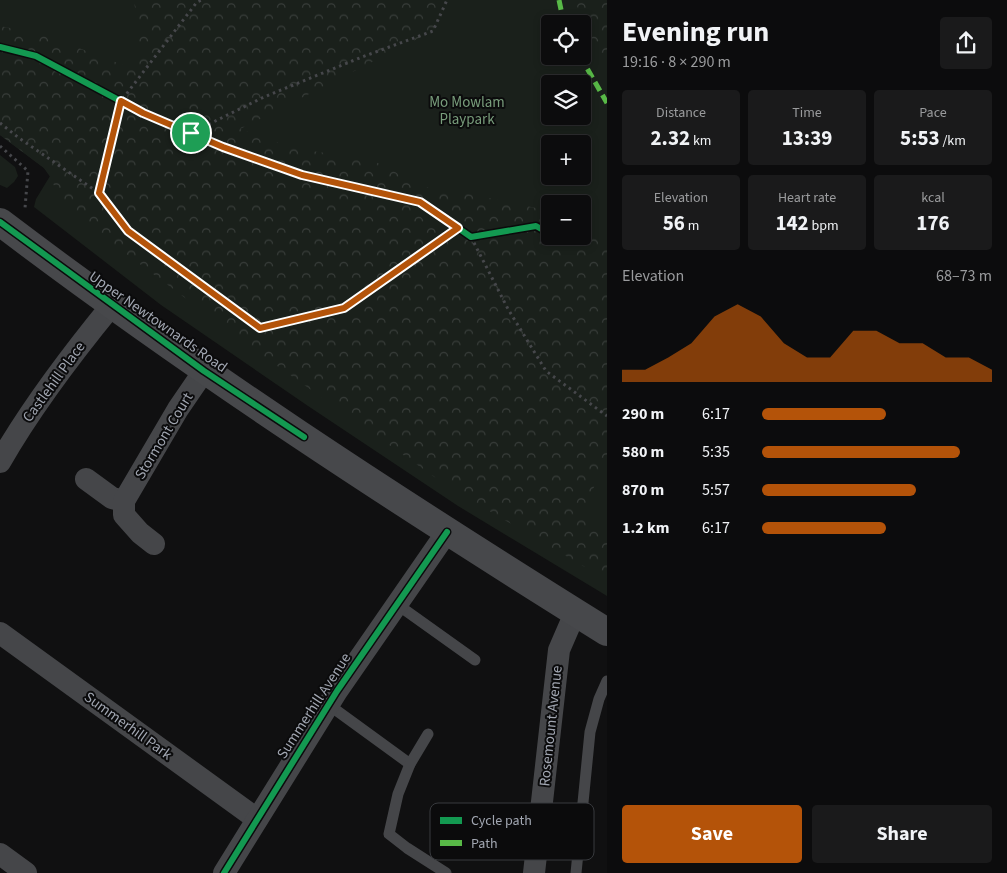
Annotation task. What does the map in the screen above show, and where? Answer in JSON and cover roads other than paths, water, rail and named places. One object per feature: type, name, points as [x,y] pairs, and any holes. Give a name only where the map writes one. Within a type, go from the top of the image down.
[{"type":"highway","name":"Upper Newtownards Road","points":[[0,222],[204,371],[447,532],[607,632]]},
{"type":"street","name":"Castlehill Place","points":[[0,462],[14,438],[68,359],[112,305]]},
{"type":"street","name":"Stormont Court","points":[[124,501],[178,409],[204,371]]},
{"type":"street","points":[[86,480],[112,498],[124,501],[124,515],[140,533],[154,544]]},
{"type":"street","name":"Summerhill Avenue","points":[[232,870],[257,819],[329,705],[447,532]]},
{"type":"street","name":"Rosemount Avenue","points":[[542,803],[559,650],[575,612]]},
{"type":"street","name":"Summerhill Park","points":[[0,633],[257,819]]},
{"type":"street","points":[[0,854],[26,873]]},
{"type":"street","name":"Rosemount Avenue","points":[[534,873],[535,860]]},
{"type":"lane","points":[[398,605],[475,660]]},
{"type":"lane","points":[[583,803],[590,732],[607,681]]},
{"type":"lane","points":[[329,705],[410,764]]},
{"type":"lane","points":[[428,734],[410,764],[398,794],[389,834],[446,873]]},
{"type":"lane","points":[[576,873],[577,860]]},
{"type":"park label","name":"Mo Mowlam Playpark","points":[[467,110]]}]
